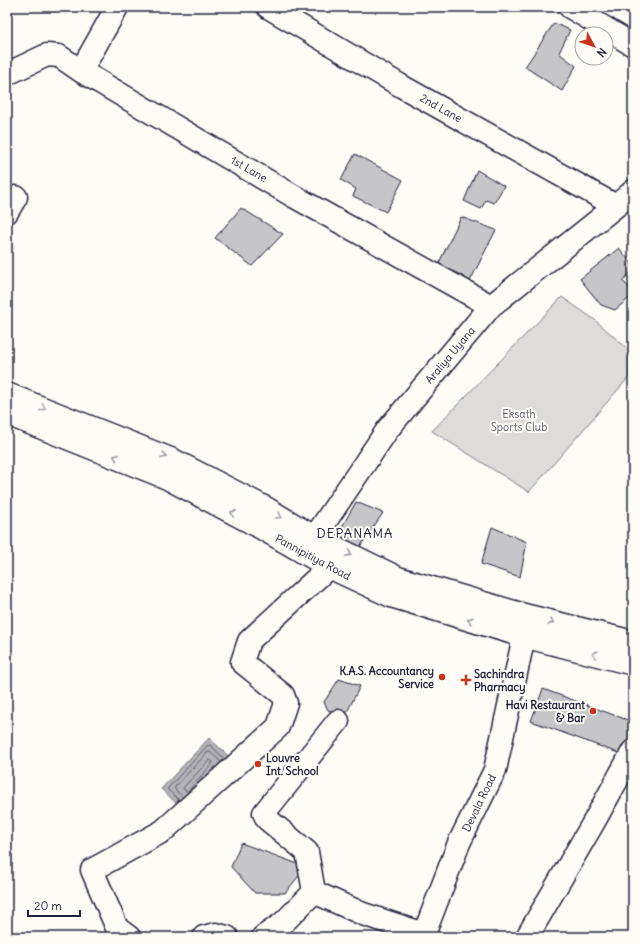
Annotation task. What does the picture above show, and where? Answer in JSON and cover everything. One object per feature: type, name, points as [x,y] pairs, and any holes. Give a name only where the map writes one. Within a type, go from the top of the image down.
[{"type":"street","points":[[81,71],[117,7]]},
{"type":"street","name":"2nd Lane","points":[[268,7],[403,86],[616,206]]},
{"type":"street","points":[[570,7],[633,45]]},
{"type":"street","name":"1st Lane","points":[[7,74],[47,55],[59,56],[81,71],[296,196],[491,306]]},
{"type":"street","name":"Araliya Uyana","points":[[309,545],[388,429],[491,306],[633,191]]},
{"type":"street","name":"Pannipitiya Road","points":[[7,394],[173,460],[264,507],[309,545],[330,567],[392,596],[526,626],[633,642]]},
{"type":"street","name":"Pannipitiya Road","points":[[7,414],[167,478],[256,525],[526,626],[633,664]]},
{"type":"street","points":[[129,937],[117,928],[92,870],[163,831],[278,727],[286,703],[284,695],[242,662],[249,641],[330,567]]},
{"type":"street","name":"Devala Road","points":[[423,936],[459,843],[495,770],[526,626]]},
{"type":"street","points":[[314,892],[306,852],[267,819],[264,813],[338,721]]},
{"type":"street","points":[[527,937],[633,751]]},
{"type":"street","points":[[314,892],[363,914],[423,936]]},
{"type":"street","points":[[263,937],[283,923],[314,892]]},
{"type":"street","points":[[204,937],[216,934],[227,937]]},
{"type":"green space","name":"Eksath Sports Club","points":[[562,297],[595,320],[629,350],[629,377],[529,492],[432,431]]},
{"type":"water","points":[[209,738],[235,762],[188,814],[161,789]]},
{"type":"building","points":[[554,23],[570,30],[559,53],[574,66],[576,66],[562,91],[525,67]]},
{"type":"building","points":[[355,154],[403,180],[386,212],[353,196],[356,189],[341,180]]},
{"type":"building","points":[[477,170],[504,186],[494,203],[486,200],[481,209],[464,201]]},
{"type":"building","points":[[241,208],[283,234],[252,266],[215,238]]},
{"type":"building","points":[[461,217],[496,230],[468,285],[437,267]]},
{"type":"building","points":[[619,248],[633,265],[633,271],[622,281],[633,290],[633,295],[615,310],[601,305],[580,279]]},
{"type":"building","points":[[356,502],[383,513],[359,548],[336,537]]},
{"type":"building","points":[[492,527],[527,542],[520,577],[481,564]]},
{"type":"building","points":[[339,679],[360,686],[345,716],[328,710],[324,702]]},
{"type":"building","points":[[543,689],[633,722],[633,746],[629,757],[531,721]]},
{"type":"building","points":[[241,843],[306,867],[285,893],[255,893],[231,867]]},
{"type":"place","name":"K.A.S. Accountancy Service","points":[[442,677]]},
{"type":"place","name":"Sachindra Pharmacy","points":[[466,680]]},
{"type":"place","name":"Havi Restaurant & Bar","points":[[593,711]]},
{"type":"place","name":"Louvre Int. School","points":[[258,764]]},
{"type":"district","name":"DEPANAMA","points":[[355,533]]}]
